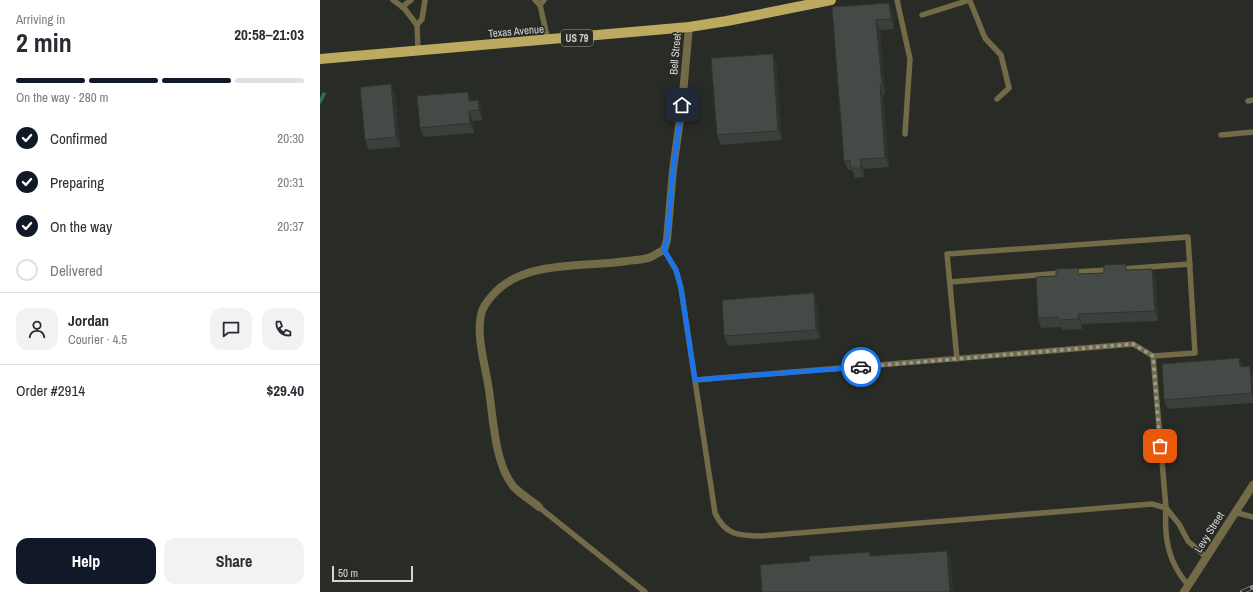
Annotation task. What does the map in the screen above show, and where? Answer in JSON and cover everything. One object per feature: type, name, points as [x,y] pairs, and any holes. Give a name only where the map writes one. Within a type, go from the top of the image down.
[{"type":"main road","name":"Texas Avenue","points":[[320,59],[688,27],[727,21],[831,0]]},
{"type":"street","name":"Bell Street","points":[[664,250],[667,240],[673,170],[682,105],[688,27]]},
{"type":"street","points":[[539,507],[513,486],[504,470],[499,452],[480,330],[480,316],[484,305],[496,290],[508,281],[525,273],[548,268],[602,265],[650,257],[664,250]]},
{"type":"street","name":"Levy Street","points":[[1186,588],[1234,512],[1253,485]]},
{"type":"lane","points":[[393,0],[402,7],[417,25],[418,51]]},
{"type":"lane","points":[[402,7],[411,0]]},
{"type":"lane","points":[[417,25],[422,19],[425,0]]},
{"type":"lane","points":[[535,0],[540,5],[548,40]]},
{"type":"lane","points":[[540,5],[544,0]]},
{"type":"lane","points":[[897,0],[910,59],[905,134]]},
{"type":"lane","points":[[922,14],[970,1],[985,38],[1001,55],[1009,88],[997,99]]},
{"type":"lane","points":[[1221,135],[1253,132]]},
{"type":"lane","points":[[695,380],[957,359],[1133,344],[1153,356],[1195,353],[1188,237],[947,254],[957,359]]},
{"type":"lane","points":[[664,250],[676,270],[681,288],[715,513],[720,522],[734,533],[746,536],[761,536],[1152,504],[1166,508],[1179,524],[1188,542],[1206,557]]},
{"type":"lane","points":[[950,282],[1190,264]]},
{"type":"lane","points":[[1153,356],[1166,508],[1165,525],[1171,560],[1186,588]]},
{"type":"lane","points":[[539,507],[645,592]]},
{"type":"lane","points":[[1234,512],[1253,517]]},
{"type":"building","points":[[889,3],[891,19],[876,20],[882,85],[880,85],[885,158],[860,159],[861,168],[851,168],[850,160],[844,161],[832,7]]},
{"type":"building","points":[[773,54],[778,131],[717,135],[711,58]]},
{"type":"building","points":[[391,84],[396,137],[365,140],[360,87]]},
{"type":"building","points":[[468,92],[469,101],[478,100],[479,110],[469,111],[470,123],[420,128],[417,96]]},
{"type":"building","points":[[1126,264],[1126,270],[1152,269],[1155,311],[1078,314],[1079,319],[1058,320],[1058,317],[1038,318],[1036,277],[1056,276],[1056,269],[1078,268],[1078,274],[1104,273],[1104,265]]},
{"type":"building","points":[[814,293],[816,330],[724,336],[722,300]]},
{"type":"building","points":[[1239,358],[1240,367],[1250,366],[1252,393],[1164,400],[1162,364]]},
{"type":"building","points":[[947,551],[950,592],[762,592],[760,565],[810,561],[809,556],[870,552],[870,556]]},
{"type":"waterway","points":[[320,102],[324,94]]},
{"type":"railway","points":[[1242,592],[1253,587]]},
{"type":"way so far","points":[[861,367],[1133,344],[1153,356],[1160,446]]},
{"type":"route","points":[[682,105],[673,170],[667,240],[664,250],[676,270],[681,288],[695,380],[861,367]]}]
